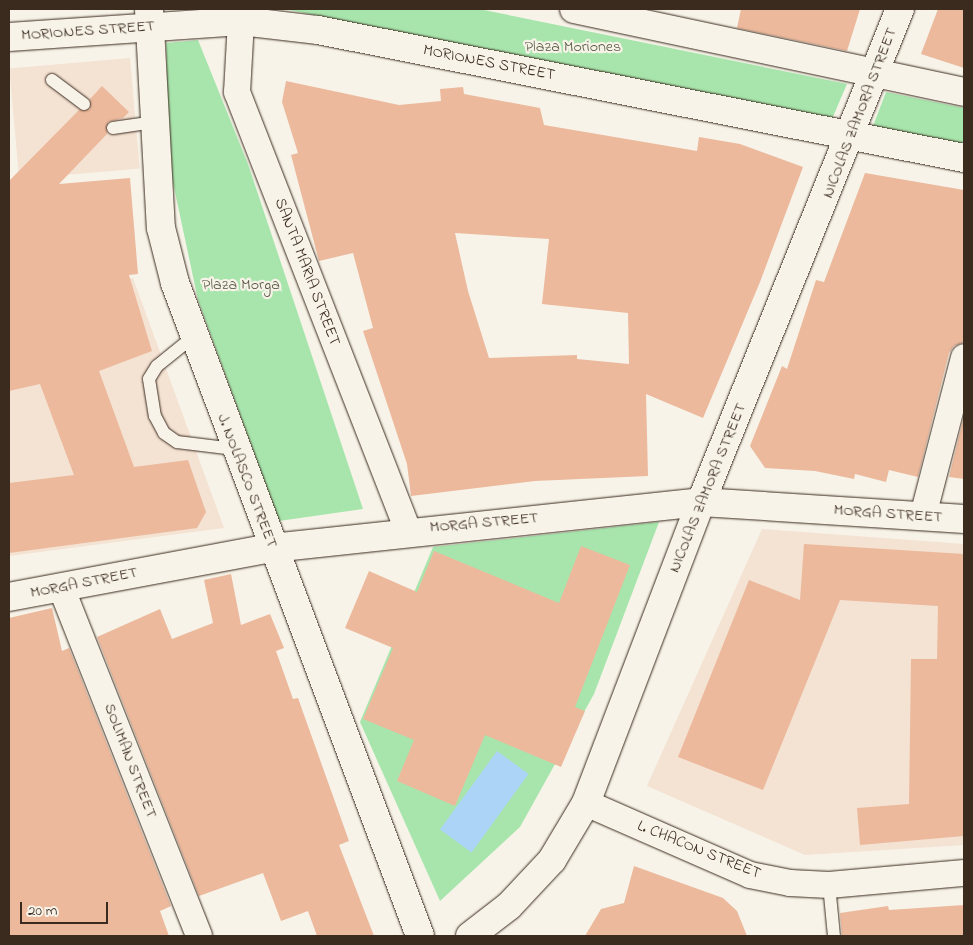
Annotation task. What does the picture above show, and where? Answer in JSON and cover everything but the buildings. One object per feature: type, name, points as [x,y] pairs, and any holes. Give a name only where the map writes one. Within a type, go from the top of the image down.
[{"type":"street","points":[[574,9],[964,92]]},
{"type":"street","name":"NICOLAS ZAMORA STREET","points":[[470,936],[509,906],[552,860],[586,803],[701,502],[853,133],[900,9]]},
{"type":"street","name":"MORIONES STREET","points":[[9,37],[149,17],[242,15],[853,133],[964,158]]},
{"type":"street","name":"SANTA MARIA STREET","points":[[242,15],[237,92],[408,530]]},
{"type":"street","name":"J. NOLASCO STREET","points":[[149,17],[161,228],[193,337],[420,936]]},
{"type":"street","points":[[923,516],[964,357]]},
{"type":"street","name":"MORGA STREET","points":[[9,597],[272,548],[408,530],[701,502],[964,519]]},
{"type":"street","name":"SOLIMAN STREET","points":[[62,587],[199,936]]},
{"type":"street","name":"L. CHACON STREET","points":[[586,803],[750,875],[829,885],[964,873]]},
{"type":"lane","points":[[52,80],[84,104]]},
{"type":"lane","points":[[113,128],[154,122]]},
{"type":"lane","points":[[193,337],[157,366],[149,379],[155,416],[164,433],[177,442],[234,449]]},
{"type":"lane","points":[[829,885],[834,936]]},
{"type":"shaded area","points":[[130,58],[140,169],[19,179],[9,69]]},
{"type":"shaded area","points":[[133,278],[224,528],[9,556],[9,310]]},
{"type":"shaded area","points":[[762,529],[964,544],[964,845],[805,855],[647,786]]},
{"type":"green space","name":"Plaza Moriones","points":[[284,9],[479,9],[847,84],[832,119]]},
{"type":"green space","name":"Plaza Morga","points":[[198,40],[248,164],[363,509],[279,521],[198,300],[169,164],[166,43]]},
{"type":"green space","points":[[886,92],[964,108],[964,144],[873,126]]},
{"type":"green space","points":[[659,522],[594,694],[520,827],[440,901],[360,722],[433,547]]},
{"type":"water","points":[[497,751],[529,774],[472,852],[440,829]]}]
